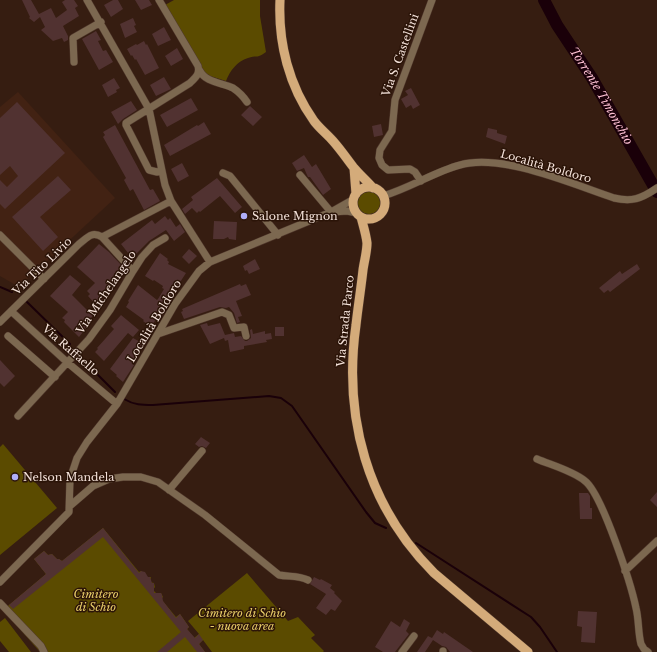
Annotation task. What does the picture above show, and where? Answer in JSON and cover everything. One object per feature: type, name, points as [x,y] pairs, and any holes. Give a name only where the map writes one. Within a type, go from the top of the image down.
[{"type":"main road","points":[[280,0],[280,30],[285,58],[289,73],[299,96],[314,121],[354,168],[383,196],[385,206],[380,215],[370,219],[359,215],[354,208],[354,168]]},
{"type":"main road","points":[[355,197],[363,189],[373,188]]},
{"type":"main road","name":"Via Strada Parco","points":[[359,215],[367,244],[354,341],[352,375],[356,425],[365,459],[372,478],[399,531],[423,562],[528,652]]},
{"type":"street","points":[[87,0],[101,22],[149,109],[161,171],[171,201],[210,262]]},
{"type":"street","points":[[159,0],[198,66],[201,74],[206,78],[234,88],[242,94],[247,102]]},
{"type":"street","name":"Via S. Castellini","points":[[421,180],[415,172],[410,169],[388,170],[382,165],[379,158],[380,150],[392,131],[395,100],[432,0]]},
{"type":"street","points":[[74,62],[73,38],[101,22]]},
{"type":"street","points":[[161,171],[157,172],[149,170],[126,125],[190,83],[198,76],[200,71]]},
{"type":"street","name":"Località Boldoro","points":[[383,196],[459,165],[483,161],[498,162],[543,174],[624,200],[635,200],[657,188]]},
{"type":"street","points":[[223,173],[230,176],[278,235]]},
{"type":"street","points":[[300,175],[331,212]]},
{"type":"street","name":"Località Boldoro","points":[[71,506],[70,479],[77,458],[87,442],[119,402],[175,304],[203,266],[331,212],[355,197]]},
{"type":"street","points":[[133,271],[102,237],[171,201]]},
{"type":"street","name":"Località Boldoro","points":[[331,212],[347,211],[359,215]]},
{"type":"street","name":"Via Tito Livio","points":[[0,322],[79,244],[92,234],[97,234],[102,237]]},
{"type":"street","points":[[0,235],[44,279]]},
{"type":"street","name":"Via Michelangelo","points":[[18,416],[89,339],[110,310],[133,271],[149,249],[158,241],[165,238]]},
{"type":"street","name":"Via Raffaello","points":[[11,311],[68,363],[119,402]]},
{"type":"street","points":[[158,334],[222,312],[229,315],[234,328],[244,327],[246,336]]},
{"type":"street","points":[[8,336],[55,377]]},
{"type":"street","points":[[169,490],[202,451]]},
{"type":"street","points":[[537,459],[578,476],[586,481],[595,493],[625,571],[636,608],[641,644],[648,652]]},
{"type":"street","points":[[0,582],[70,512],[71,506],[80,496],[93,486],[109,479],[123,477],[141,477],[158,482],[205,515],[279,575],[302,576],[308,580]]},
{"type":"street","points":[[625,571],[657,541]]},
{"type":"street","points":[[0,603],[41,646],[44,652]]},
{"type":"street","points":[[402,652],[414,636]]},
{"type":"shaded area","points":[[18,92],[115,198],[19,287],[0,276],[0,107]]},
{"type":"green space","points":[[174,0],[260,0],[260,16],[266,52],[259,56],[240,61],[232,70],[226,81],[210,76],[203,71],[165,5]]},
{"type":"green space","points":[[369,192],[373,193],[379,199],[379,207],[373,213],[369,214],[365,213],[359,207],[358,203],[359,199],[365,193]]},
{"type":"green space","name":"Nelson Mandela","points":[[3,444],[57,508],[0,555],[0,447]]},
{"type":"green space","name":"Cimitero di Schio","points":[[103,528],[139,572],[141,571],[147,577],[151,577],[150,582],[154,583],[155,587],[153,590],[157,594],[161,593],[163,597],[161,599],[176,617],[180,614],[189,627],[187,629],[194,638],[199,634],[188,621],[247,573],[288,621],[298,617],[315,635],[311,638],[324,651],[212,652],[203,640],[199,644],[205,652],[40,652],[3,610],[46,574],[34,559],[44,551],[48,555],[52,554],[57,559],[62,561]]},
{"type":"green space","points":[[5,618],[31,652],[9,652],[0,641],[0,622]]},
{"type":"building","points":[[22,0],[31,0],[39,14],[51,8],[56,18],[67,10],[62,2],[65,0],[74,0],[78,6],[75,8],[79,16],[63,26],[68,36],[68,40],[64,42],[62,38],[53,41],[41,30],[45,27],[40,17],[34,22],[29,18],[30,17]]},
{"type":"building","points":[[113,0],[118,0],[123,9],[111,17],[104,5]]},
{"type":"building","points":[[135,0],[149,0],[152,5],[141,10]]},
{"type":"building","points":[[133,18],[136,25],[134,26],[137,32],[125,38],[120,24]]},
{"type":"building","points":[[164,27],[171,40],[158,46],[152,34]]},
{"type":"building","points":[[96,31],[101,40],[98,41],[103,51],[106,50],[113,62],[99,70],[82,39]]},
{"type":"building","points":[[144,41],[159,68],[145,75],[136,59],[135,60],[132,55],[131,56],[127,49]]},
{"type":"building","points":[[177,48],[183,59],[171,66],[165,56]]},
{"type":"building","points":[[164,77],[171,89],[156,96],[150,85]]},
{"type":"building","points":[[114,78],[120,88],[116,90],[117,92],[108,97],[102,85]]},
{"type":"building","points":[[411,88],[420,105],[413,109],[411,105],[406,108],[401,99],[408,95],[405,91]]},
{"type":"building","points":[[191,98],[198,110],[167,127],[160,115]]},
{"type":"building","points":[[131,101],[137,110],[118,124],[111,112]]},
{"type":"building","points":[[17,102],[65,153],[5,209],[0,204],[0,180],[7,187],[18,176],[10,166],[0,175],[0,118]]},
{"type":"building","points":[[250,106],[262,117],[253,126],[241,115]]},
{"type":"building","points":[[204,122],[211,134],[170,156],[164,145]]},
{"type":"building","points":[[381,124],[383,135],[374,137],[372,126]]},
{"type":"building","points":[[115,125],[150,190],[153,189],[160,201],[144,210],[133,189],[130,191],[124,180],[126,178],[103,137],[105,135],[103,132]]},
{"type":"building","points":[[488,128],[497,130],[497,133],[507,136],[505,144],[486,137]]},
{"type":"building","points":[[304,155],[312,167],[316,164],[331,189],[323,195],[310,177],[308,177],[304,168],[297,171],[292,163]]},
{"type":"building","points":[[182,163],[189,176],[178,182],[171,169]]},
{"type":"building","points":[[58,176],[71,190],[40,217],[58,237],[43,251],[12,217]]},
{"type":"building","points":[[217,178],[242,207],[235,213],[220,196],[200,212],[199,211],[197,213],[192,208],[185,214],[182,209],[193,200],[191,197]]},
{"type":"building","points":[[165,216],[168,220],[170,218],[176,227],[180,224],[185,232],[174,241],[166,230],[149,241],[132,258],[121,244],[152,220],[155,224]]},
{"type":"building","points":[[214,221],[237,222],[236,240],[229,239],[228,237],[224,239],[213,239]]},
{"type":"building","points":[[99,244],[123,267],[119,272],[120,274],[102,292],[105,297],[97,306],[88,296],[90,294],[87,291],[95,283],[77,267]]},
{"type":"building","points":[[189,249],[197,256],[189,264],[182,257]]},
{"type":"building","points":[[160,253],[168,259],[168,264],[186,273],[151,327],[126,307],[138,285],[157,300],[158,299],[164,289],[162,288],[163,286],[145,276]]},
{"type":"building","points":[[255,259],[260,269],[249,274],[247,270],[245,271],[243,266]]},
{"type":"building","points":[[637,264],[640,269],[610,292],[608,290],[604,293],[599,288],[620,271],[622,274]]},
{"type":"building","points":[[70,275],[81,284],[72,295],[93,316],[84,325],[87,327],[79,337],[62,318],[68,312],[50,296]]},
{"type":"building","points":[[240,284],[241,286],[246,284],[251,295],[236,301],[242,316],[238,317],[240,322],[237,323],[234,313],[229,307],[220,307],[184,319],[181,312],[183,311],[182,309]]},
{"type":"building","points":[[121,315],[139,330],[133,337],[128,333],[104,361],[95,352],[114,329],[111,326]]},
{"type":"building","points":[[207,323],[208,326],[220,323],[225,335],[234,333],[235,337],[241,336],[245,341],[251,338],[250,330],[252,329],[253,334],[265,331],[265,334],[271,333],[272,339],[266,340],[267,342],[244,346],[244,349],[230,352],[228,340],[225,341],[224,338],[210,344],[200,325]]},
{"type":"building","points":[[275,327],[284,327],[284,336],[275,336]]},
{"type":"building","points":[[133,338],[144,344],[140,351],[139,350],[132,364],[134,365],[123,382],[110,369]]},
{"type":"building","points":[[0,360],[15,376],[4,387],[0,383]]},
{"type":"building","points":[[201,437],[210,443],[206,448],[202,446],[199,447],[195,444]]},
{"type":"building","points":[[657,492],[657,507],[650,500]]},
{"type":"building","points":[[579,493],[588,493],[590,496],[592,519],[580,519]]},
{"type":"building","points":[[103,528],[139,573],[141,571],[145,572],[148,577],[150,577],[152,583],[154,583],[154,593],[161,593],[163,601],[176,618],[180,614],[189,627],[187,629],[195,638],[199,634],[203,640],[199,644],[205,652],[197,652],[185,637],[167,652],[157,652],[181,632],[103,537],[13,609],[9,605],[46,574],[34,559],[44,551],[48,555],[52,554],[57,559],[62,561]]},
{"type":"building","points":[[314,577],[332,585],[330,588],[342,601],[335,611],[331,609],[326,615],[316,608],[326,594],[310,584]]},
{"type":"building","points":[[578,611],[597,612],[595,643],[581,642],[582,627],[577,626]]},
{"type":"building","points":[[404,619],[410,623],[406,631],[409,634],[395,652],[383,652],[375,647],[391,621],[400,627]]},
{"type":"building","points":[[437,630],[443,634],[444,632],[473,652],[450,652],[446,647],[433,640],[425,652],[417,652],[428,636],[432,638]]},
{"type":"waterway","name":"Torrente Timonchio","points":[[544,0],[557,25],[592,78],[657,192]]},
{"type":"waterway","points":[[0,287],[12,292]]},
{"type":"waterway","points":[[27,302],[70,344]]},
{"type":"waterway","points":[[80,357],[115,392]]},
{"type":"waterway","points":[[124,399],[135,404],[153,405],[269,396],[281,398],[292,406],[366,512],[375,523],[386,528]]},
{"type":"waterway","points":[[416,543],[531,617],[540,627],[557,652]]},
{"type":"place","name":"Salone Mignon","points":[[244,216]]},
{"type":"place","name":"Nelson Mandela","points":[[15,477]]},
{"type":"park label","name":"Cimitero di Schio - nuova area","points":[[242,619]]}]
